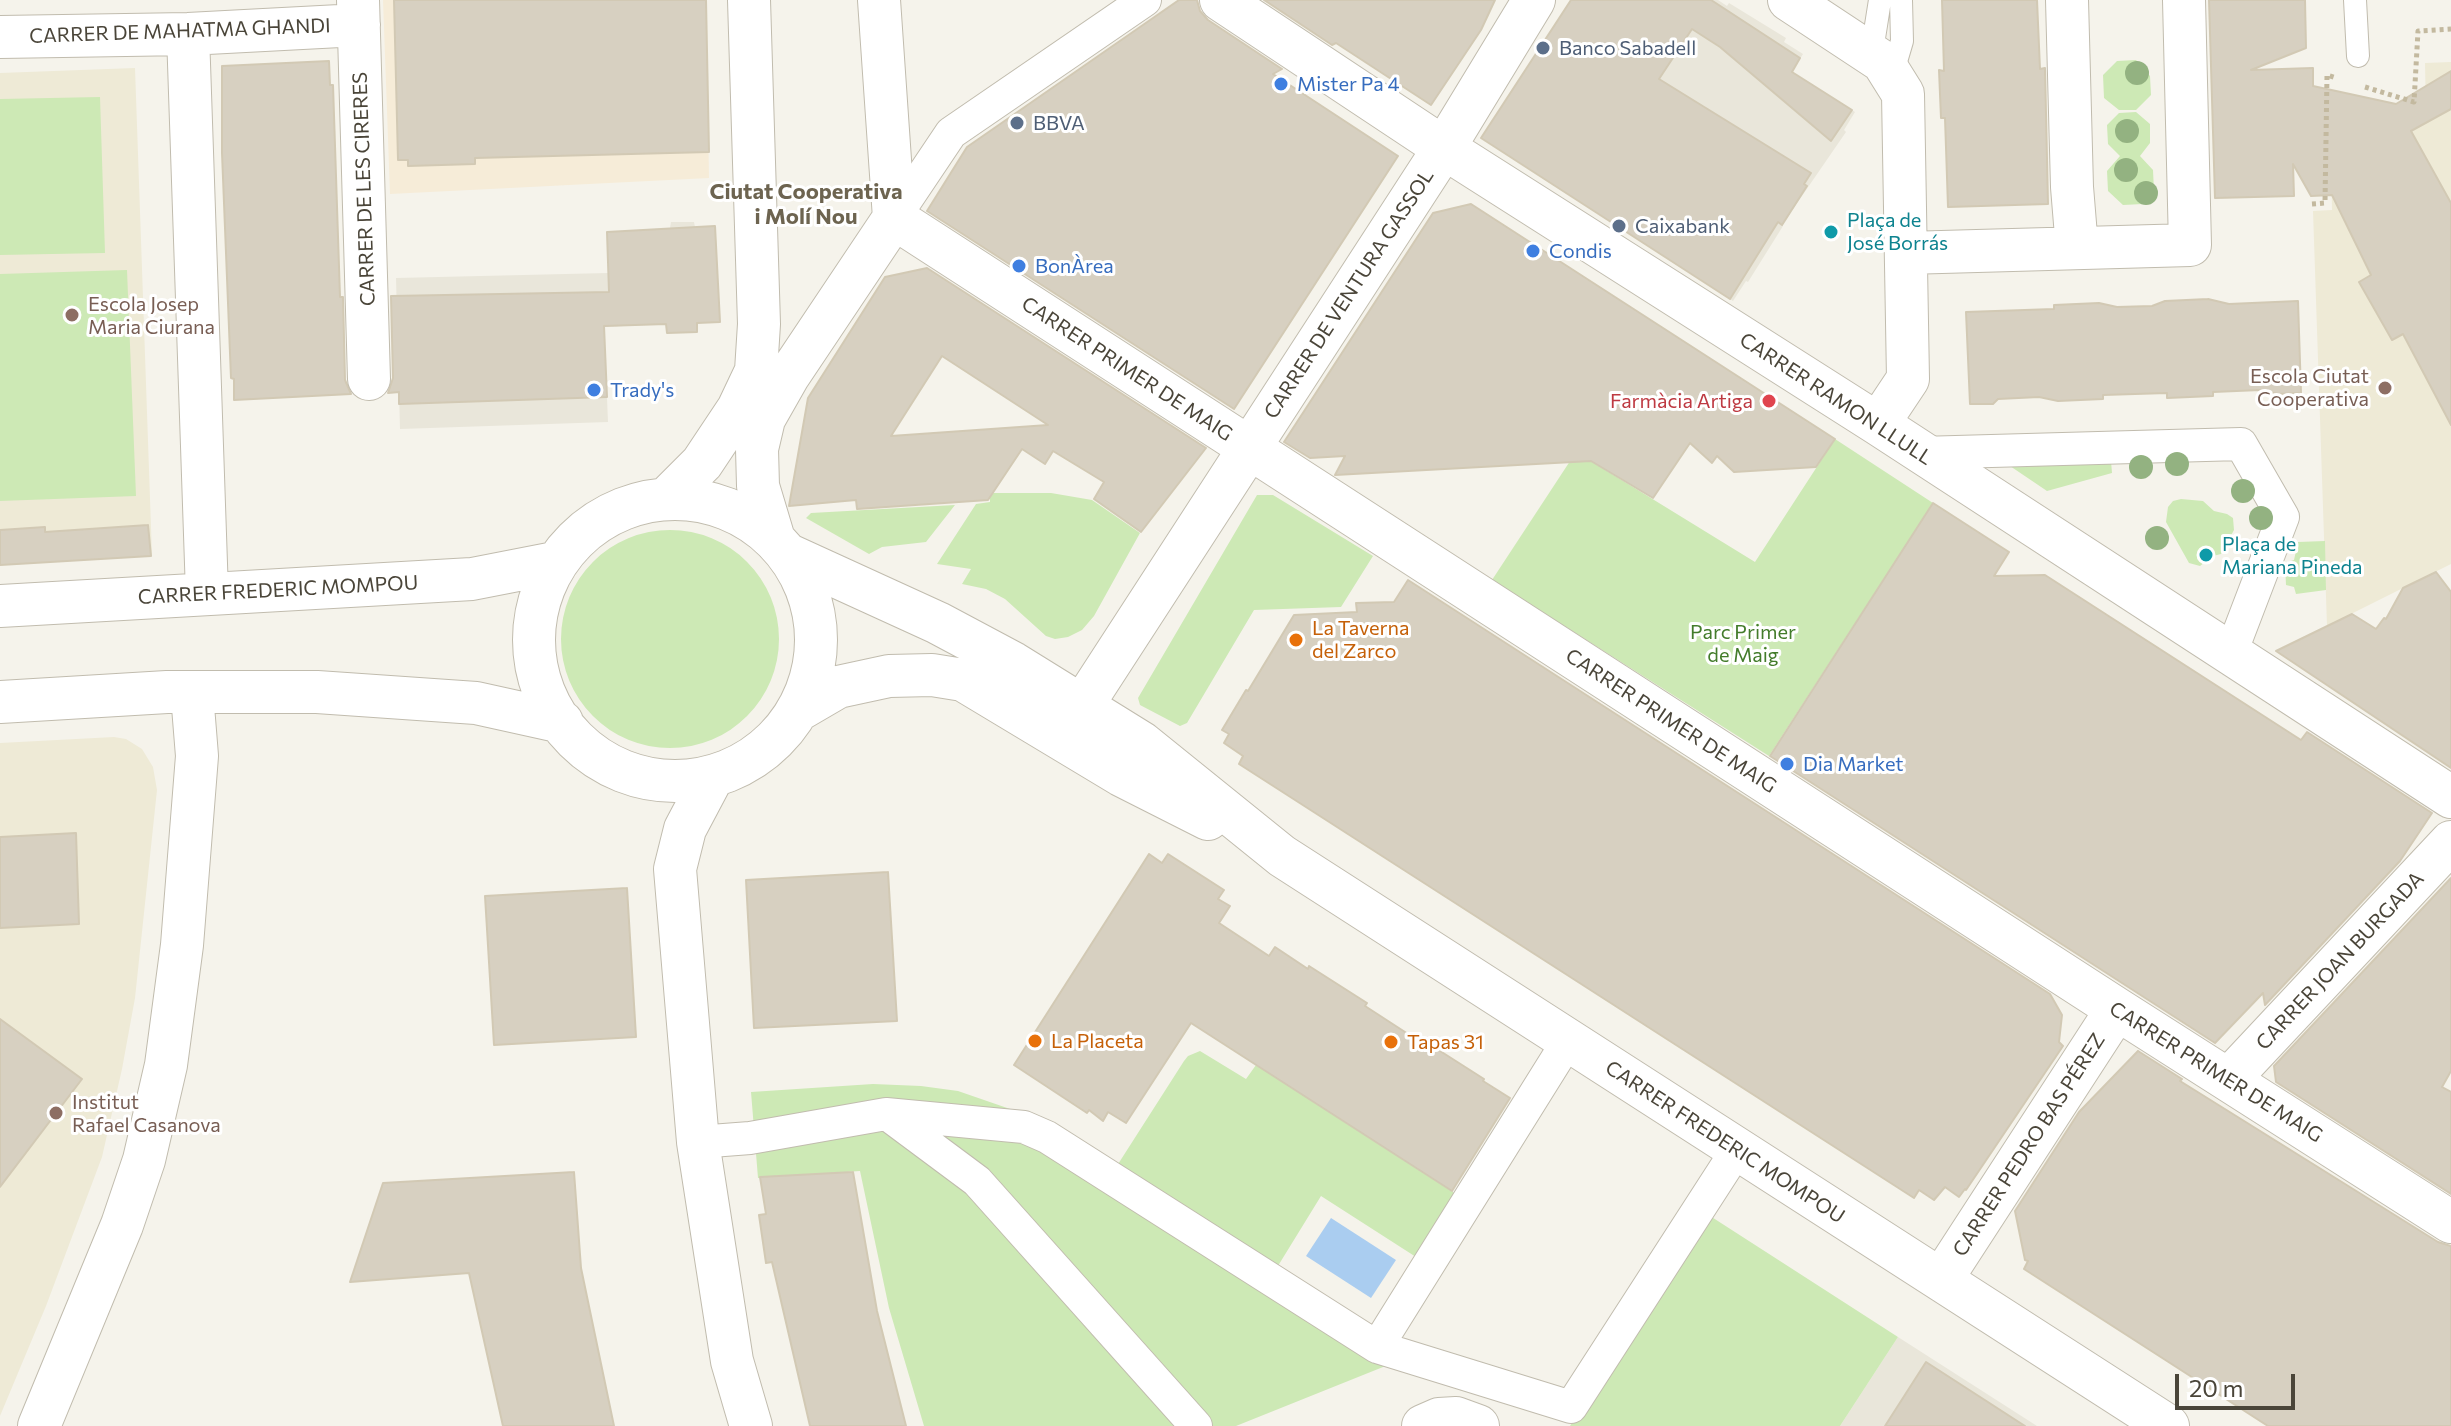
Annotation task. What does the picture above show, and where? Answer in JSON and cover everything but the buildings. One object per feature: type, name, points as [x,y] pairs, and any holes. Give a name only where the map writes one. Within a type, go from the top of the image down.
[{"type":"street","points":[[667,498],[702,463],[738,409],[756,371],[759,324],[749,0]]},
{"type":"street","points":[[879,0],[894,218]]},
{"type":"street","points":[[780,545],[717,507],[694,500],[667,498],[601,520],[576,539],[554,563],[542,585],[533,616],[532,653],[542,688],[562,722],[596,756],[620,770],[667,782],[712,778],[737,768],[758,755],[802,708],[812,685],[818,637],[813,603],[780,545],[758,486],[757,449],[764,419],[951,133],[1145,0]]},
{"type":"street","name":"CARRER RAMON LLULL","points":[[1221,0],[1444,148],[1878,424],[2451,797]]},
{"type":"street","name":"CARRER DE VENTURA GASSOL","points":[[1082,706],[1444,148],[1534,0]]},
{"type":"street","points":[[1789,0],[1880,63],[1903,94],[1908,379],[1878,424]]},
{"type":"street","points":[[2067,0],[2072,187],[2077,248]]},
{"type":"street","points":[[1906,253],[2190,245],[2184,0]]},
{"type":"street","name":"CARRER DE MAHATMA GHANDI","points":[[0,37],[188,34],[359,13]]},
{"type":"street","name":"CARRER DE LES CIRERES","points":[[359,13],[369,379]]},
{"type":"street","points":[[188,34],[207,593]]},
{"type":"street","name":"CARRER PRIMER DE MAIG","points":[[894,218],[2451,1222]]},
{"type":"street","points":[[759,324],[765,334],[784,345],[812,342]]},
{"type":"street","points":[[1920,453],[2241,444],[2283,517],[2231,653]]},
{"type":"street","name":"CARRER FREDERIC MOMPOU","points":[[780,545],[910,608],[1013,663],[1142,743],[1282,856],[2168,1426]]},
{"type":"street","name":"CARRER FREDERIC MOMPOU","points":[[0,606],[472,579],[554,563]]},
{"type":"street","name":"CARRER FREDERIC MOMPOU","points":[[802,708],[838,687],[889,676],[932,675],[963,680],[1121,775],[1282,856]]},
{"type":"street","points":[[0,702],[167,692],[317,692],[465,702],[562,722]]},
{"type":"street","points":[[39,1426],[122,1225],[144,1160],[166,1065],[182,945],[197,756],[192,694]]},
{"type":"street","points":[[635,773],[663,828],[675,869],[698,1142],[732,1361],[751,1426]]},
{"type":"street","points":[[675,869],[685,829],[712,778]]},
{"type":"street","name":"CARRER JOAN BURGADA","points":[[2229,1079],[2451,842]]},
{"type":"street","name":"CARRER PEDRO BAS PÉREZ","points":[[1941,1280],[2117,1009]]},
{"type":"street","points":[[1377,1347],[1568,1041]]},
{"type":"street","points":[[698,1142],[750,1138],[886,1114],[1024,1127],[1047,1137],[1377,1347],[1571,1407],[1737,1150]]},
{"type":"street","points":[[886,1114],[977,1181],[1196,1426]]},
{"type":"street","points":[[1423,1426],[1439,1419],[1456,1418],[1478,1426]]},
{"type":"lane","points":[[1880,0],[1874,38],[1880,63]]},
{"type":"lane","points":[[1880,63],[1902,41],[1901,0]]},
{"type":"lane","points":[[2355,0],[2358,56]]},
{"type":"path","points":[[2356,84],[2414,102],[2418,31],[2451,29]]},
{"type":"path","points":[[2312,204],[2325,203],[2327,75],[2341,79]]},
{"type":"shaded area","points":[[383,0],[706,0],[709,178],[390,194]]},
{"type":"shaded area","points":[[1571,0],[1718,0],[1727,6],[1729,3],[1786,38],[1784,42],[1803,54],[1792,72],[1855,112],[1844,130],[1846,132],[1733,301],[1481,138]]},
{"type":"shaded area","name":"Escola Ciutat Cooperativa","points":[[2451,62],[2451,564],[2327,626],[2313,211],[2332,210],[2331,162],[2426,113],[2425,63]]},
{"type":"shaded area","name":"Escola Josep Maria Ciurana","points":[[135,68],[152,556],[0,565],[0,73]]},
{"type":"shaded area","points":[[671,222],[694,222],[695,227],[715,226],[720,322],[698,323],[697,332],[667,333],[666,324],[604,327],[608,422],[400,429],[396,278],[608,273],[607,232],[670,228]]},
{"type":"shaded area","name":"Institut Rafael Casanova","points":[[126,739],[142,749],[153,767],[157,790],[135,998],[102,1157],[46,1306],[0,1416],[0,743]]},
{"type":"shaded area","points":[[1898,1337],[2037,1426],[1840,1426]]},
{"type":"green space","points":[[2136,60],[2150,76],[2151,95],[2136,110],[2119,110],[2104,98],[2103,75],[2117,61]]},
{"type":"green space","points":[[100,97],[105,253],[0,255],[0,99]]},
{"type":"green space","points":[[2136,112],[2150,124],[2150,143],[2140,156],[2153,170],[2154,191],[2143,204],[2123,205],[2108,191],[2107,171],[2120,156],[2108,144],[2107,125],[2119,113]]},
{"type":"green space","points":[[127,270],[136,496],[0,501],[0,274]]},
{"type":"green space","name":"Parc Primer de Maig","points":[[1835,439],[1933,503],[1769,756],[1492,580],[1576,452],[1755,562]]},
{"type":"green space","points":[[2111,461],[2112,473],[2047,491],[2010,466]]},
{"type":"green space","points":[[990,493],[1051,493],[1092,500],[1140,533],[1094,616],[1082,630],[1068,637],[1055,639],[1046,636],[1005,599],[986,589],[962,584],[971,569],[937,564],[976,504],[990,502]]},
{"type":"green space","points":[[1257,495],[1273,495],[1373,556],[1341,607],[1254,610],[1187,723],[1180,726],[1140,705],[1138,698]]},
{"type":"green space","points":[[2173,501],[2203,501],[2214,511],[2233,518],[2234,530],[2221,554],[2200,566],[2189,563],[2166,522],[2168,507]]},
{"type":"green space","points":[[955,505],[926,542],[882,547],[869,554],[806,518],[811,513]]},
{"type":"green space","points":[[670,530],[712,538],[731,548],[747,562],[761,578],[771,597],[779,639],[771,681],[761,700],[747,716],[731,730],[712,740],[670,748],[628,740],[609,730],[593,716],[579,700],[569,681],[561,639],[569,597],[579,578],[593,562],[609,548],[628,538]]},
{"type":"green space","points":[[2325,541],[2326,590],[2296,594],[2294,587],[2286,585],[2285,563],[2294,560],[2298,542]]},
{"type":"green space","points":[[1200,1051],[1246,1079],[1256,1065],[1456,1194],[1416,1257],[1321,1196],[1273,1274],[1403,1359],[1236,1426],[924,1426],[889,1308],[860,1171],[758,1178],[751,1092],[873,1084],[958,1091],[1013,1110],[1113,1172],[1184,1061]]},
{"type":"green space","points":[[1707,1214],[1898,1337],[1840,1426],[1570,1426]]},
{"type":"water","points":[[1331,1218],[1396,1260],[1371,1298],[1306,1256]]},
{"type":"place","name":"Banco Sabadell","points":[[1543,48]]},
{"type":"place","name":"Mister Pa 4","points":[[1281,84]]},
{"type":"place","name":"BBVA","points":[[1017,123]]},
{"type":"place","name":"Caixabank","points":[[1619,226]]},
{"type":"place","name":"Plaça de José Borrás","points":[[1831,232]]},
{"type":"place","name":"Condis","points":[[1533,251]]},
{"type":"place","name":"BonÀrea","points":[[1019,266]]},
{"type":"place","name":"Escola Josep Maria Ciurana","points":[[72,315]]},
{"type":"place","name":"Escola Ciutat Cooperativa","points":[[2385,388]]},
{"type":"place","name":"Trady's","points":[[594,390]]},
{"type":"place","name":"Farmàcia Artiga","points":[[1769,401]]},
{"type":"place","name":"Plaça de Mariana Pineda","points":[[2206,555]]},
{"type":"place","name":"La Taverna del Zarco","points":[[1296,640]]},
{"type":"place","name":"Dia Market","points":[[1787,764]]},
{"type":"place","name":"La Placeta","points":[[1035,1041]]},
{"type":"place","name":"Tapas 31","points":[[1391,1042]]},
{"type":"place","name":"Institut Rafael Casanova","points":[[56,1113]]},
{"type":"district","name":"Ciutat Cooperativa i Molí Nou","points":[[806,204]]}]
